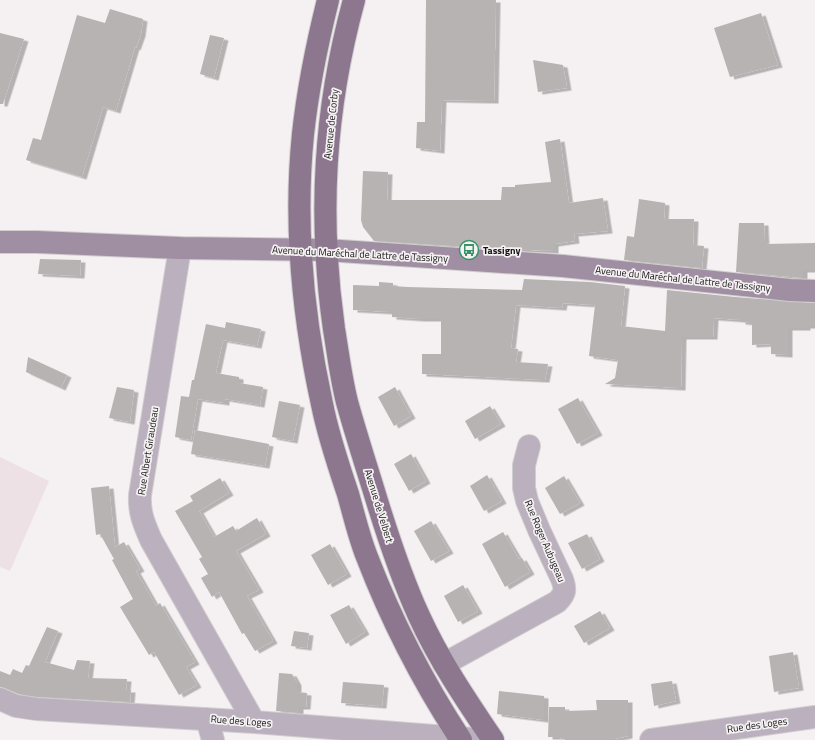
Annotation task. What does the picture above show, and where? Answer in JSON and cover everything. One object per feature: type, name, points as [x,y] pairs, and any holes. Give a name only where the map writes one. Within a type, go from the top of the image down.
[{"type":"main road","points":[[328,0],[315,56],[303,134],[301,249],[305,304],[312,353],[322,406],[366,555],[397,630],[422,676],[460,739]]},
{"type":"main road","name":"Avenue de Corby","points":[[326,250],[325,187],[328,136],[334,88],[346,29],[354,0]]},
{"type":"main road","name":"Avenue du Maréchal de Lattre de Tassigny","points":[[0,242],[180,248],[326,250],[563,266],[790,290],[815,291]]},
{"type":"main road","name":"Avenue de Velbert","points":[[326,250],[330,301],[347,400],[358,441],[391,545],[419,617],[456,685],[493,740]]},
{"type":"street","name":"Rue Albert Giraudeau","points":[[180,248],[140,495],[140,509],[143,524],[151,540],[254,722]]},
{"type":"street","name":"Rue Roger Aubugeau","points":[[444,664],[557,602],[564,595],[565,588],[562,579],[527,501],[524,488],[524,465],[529,446]]},
{"type":"street","name":"Rue des Loges","points":[[0,699],[16,706],[36,708],[254,722],[484,740]]},
{"type":"street","name":"Rue des Loges","points":[[651,740],[815,717]]},
{"type":"street","points":[[208,719],[213,740]]},
{"type":"shaded area","points":[[0,457],[49,481],[10,571],[0,567]]},
{"type":"building","points":[[426,0],[496,0],[494,101],[442,100],[440,151],[416,148],[417,122],[425,122]]},
{"type":"building","points":[[110,9],[143,19],[141,34],[136,48],[135,47],[116,111],[103,107],[82,177],[26,160],[33,138],[41,140],[77,15],[105,23]]},
{"type":"building","points":[[761,13],[778,65],[730,77],[714,28]]},
{"type":"building","points":[[0,33],[24,39],[3,104],[0,104]]},
{"type":"building","points":[[210,35],[224,38],[214,78],[200,74]]},
{"type":"building","points":[[533,60],[563,65],[567,88],[538,92]]},
{"type":"building","points":[[560,139],[569,203],[603,198],[608,231],[574,234],[575,241],[554,244],[554,251],[374,241],[363,227],[361,220],[363,171],[388,172],[387,200],[501,200],[502,187],[515,187],[515,185],[551,182],[545,142]]},
{"type":"building","points":[[639,199],[665,203],[664,219],[694,219],[693,245],[704,246],[702,268],[624,260],[627,236],[634,237]]},
{"type":"building","points":[[739,223],[764,223],[765,244],[815,243],[815,270],[803,270],[803,278],[736,272]]},
{"type":"building","points":[[40,259],[81,260],[80,276],[38,274]]},
{"type":"building","points":[[524,279],[590,282],[625,286],[621,326],[665,331],[667,290],[815,303],[815,326],[806,326],[806,328],[788,328],[788,355],[771,354],[771,344],[752,345],[752,323],[741,322],[741,320],[714,318],[713,337],[682,337],[681,388],[605,384],[615,378],[618,360],[589,356],[595,305],[563,303],[562,308],[516,305],[511,348],[518,349],[516,362],[548,364],[545,380],[422,374],[422,354],[441,354],[441,319],[392,317],[392,312],[353,310],[353,285],[379,286],[379,282],[393,283],[393,286],[408,287],[522,290]]},
{"type":"building","points":[[226,322],[261,329],[257,346],[223,340],[216,373],[239,377],[239,383],[263,387],[260,405],[225,399],[225,403],[198,399],[191,440],[175,437],[181,396],[189,397],[206,324],[225,328]]},
{"type":"building","points":[[28,357],[67,375],[61,388],[26,372]]},
{"type":"building","points":[[117,387],[134,390],[130,422],[109,418]]},
{"type":"building","points":[[395,387],[411,416],[394,426],[378,397]]},
{"type":"building","points":[[578,398],[598,433],[577,444],[558,409]]},
{"type":"building","points":[[279,401],[300,405],[293,441],[272,437]]},
{"type":"building","points":[[490,406],[501,424],[475,439],[465,421]]},
{"type":"building","points":[[195,430],[269,444],[265,466],[191,454]]},
{"type":"building","points":[[411,454],[426,481],[409,491],[394,464]]},
{"type":"building","points":[[487,475],[502,501],[484,511],[470,486]]},
{"type":"building","points":[[564,476],[580,503],[560,514],[545,488]]},
{"type":"building","points":[[220,478],[229,493],[199,511],[214,537],[233,526],[236,531],[257,518],[266,534],[236,551],[259,590],[247,596],[273,641],[255,651],[244,633],[242,634],[219,592],[212,597],[201,578],[208,574],[199,559],[202,557],[175,511],[193,501],[190,496]]},
{"type":"building","points":[[109,486],[115,547],[124,542],[140,569],[136,571],[156,606],[160,603],[195,662],[186,667],[197,685],[179,695],[154,652],[149,655],[120,607],[133,599],[100,534],[96,535],[91,488]]},
{"type":"building","points":[[431,521],[449,551],[431,561],[414,531]]},
{"type":"building","points":[[503,532],[519,559],[522,558],[530,572],[505,587],[482,544]]},
{"type":"building","points":[[587,534],[600,559],[582,569],[568,543]]},
{"type":"building","points":[[330,544],[347,574],[328,585],[311,555]]},
{"type":"building","points":[[463,585],[478,611],[458,622],[444,596]]},
{"type":"building","points":[[349,605],[365,632],[346,644],[330,615]]},
{"type":"building","points":[[600,611],[610,628],[584,643],[574,626]]},
{"type":"building","points":[[47,627],[58,631],[45,662],[74,670],[77,660],[90,661],[88,678],[127,679],[126,690],[131,690],[130,702],[37,697],[19,694],[0,687],[0,671],[10,675],[13,669],[22,673],[26,665],[29,666]]},
{"type":"building","points":[[294,631],[309,633],[307,648],[291,646]]},
{"type":"building","points":[[793,652],[799,688],[774,692],[769,656]]},
{"type":"building","points":[[279,673],[292,674],[297,683],[297,692],[307,693],[306,707],[299,707],[299,713],[276,711]]},
{"type":"building","points":[[672,681],[676,701],[654,706],[651,684]]},
{"type":"building","points":[[343,682],[384,685],[382,706],[341,703]]},
{"type":"building","points":[[499,691],[544,696],[544,720],[497,714]]},
{"type":"building","points":[[596,700],[628,700],[628,736],[614,739],[561,739],[560,737],[548,737],[549,707],[565,707],[565,711],[597,710]]},
{"type":"place","name":"Tassigny","points":[[469,250]]}]
